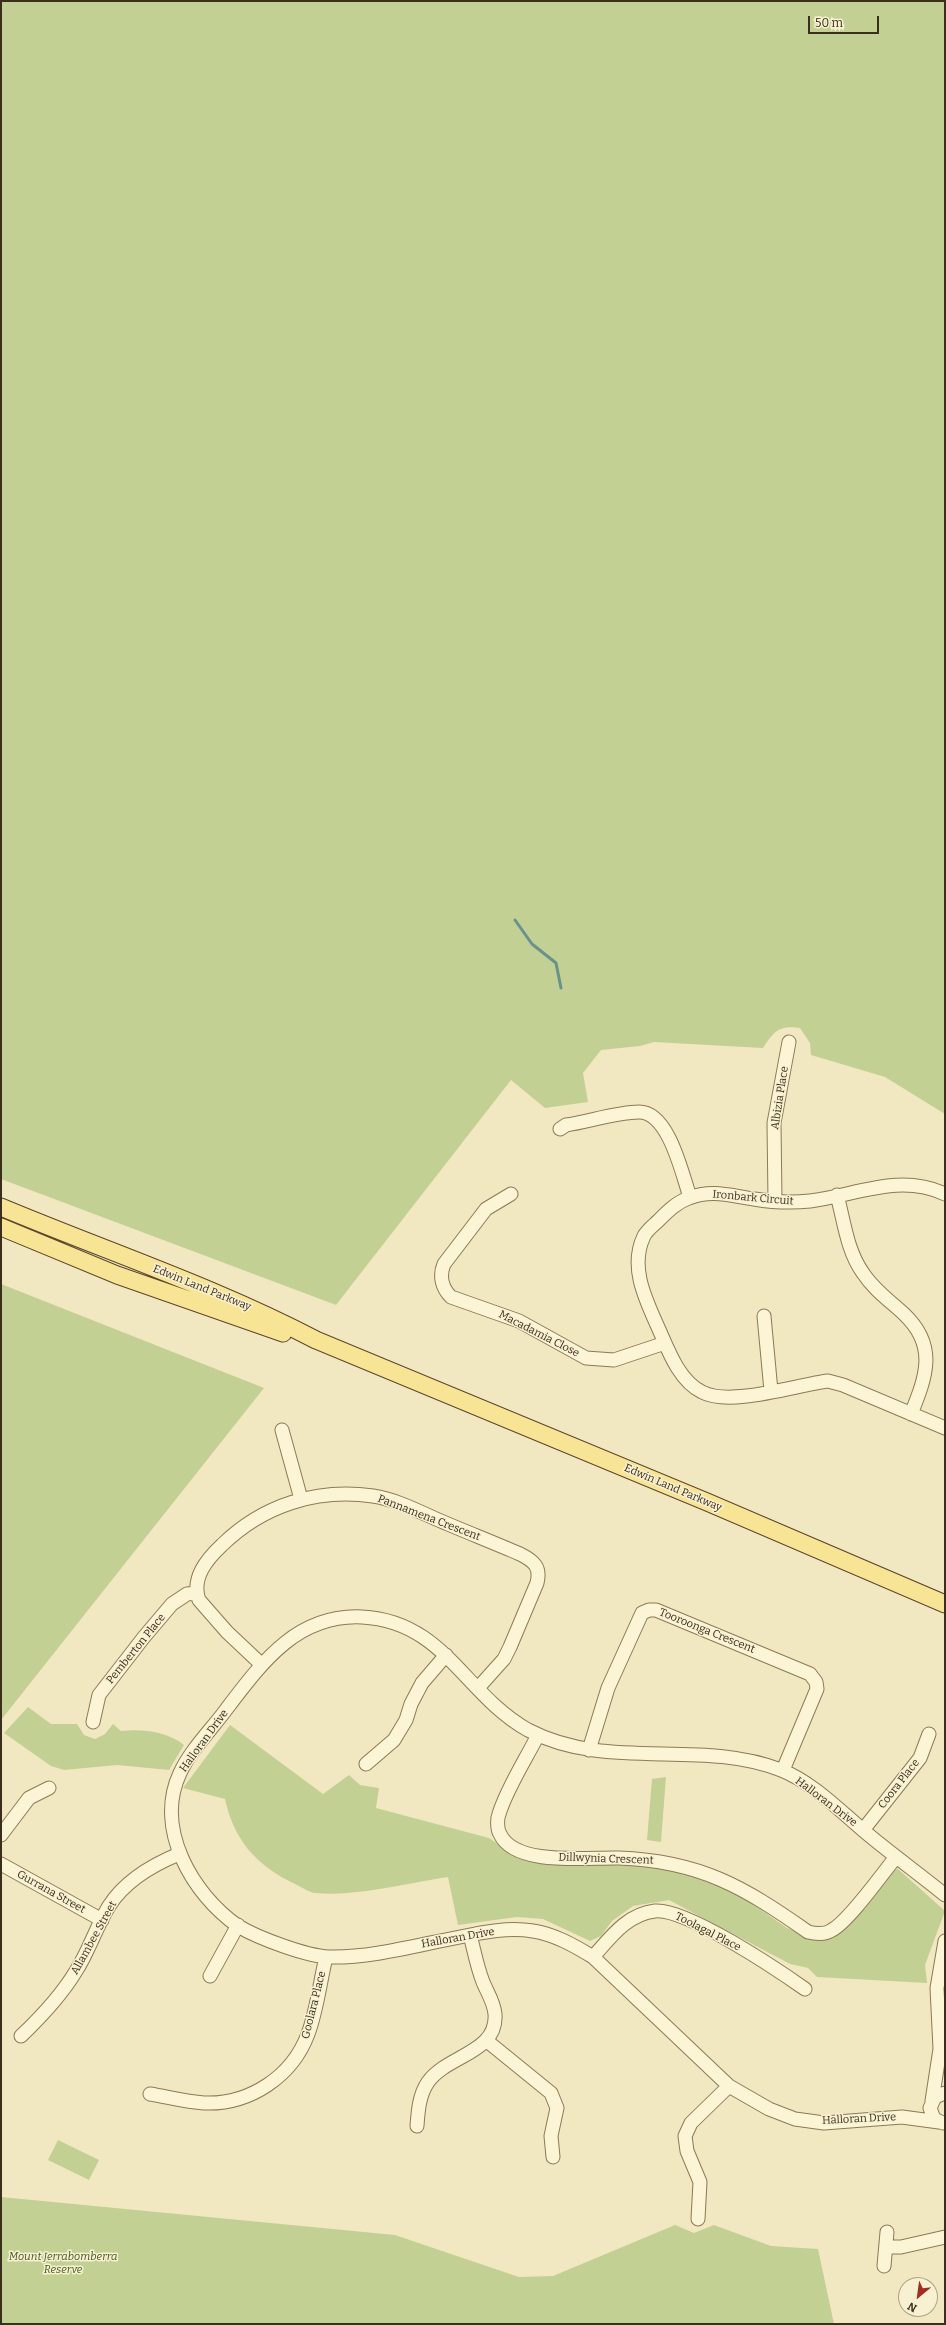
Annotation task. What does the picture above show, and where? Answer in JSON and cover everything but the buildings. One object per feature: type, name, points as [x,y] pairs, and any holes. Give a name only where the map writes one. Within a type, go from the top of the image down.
[{"type":"main road","name":"Edwin Land Parkway","points":[[1,1207],[79,1240],[187,1281],[275,1319],[316,1340],[707,1502],[945,1604]]},
{"type":"main road","name":"Edwin Land Parkway","points":[[1,1227],[117,1275],[400,1375]]},
{"type":"street","name":"Albizia Place","points":[[775,1201],[774,1123],[789,1042]]},
{"type":"street","points":[[560,1129],[566,1126],[639,1112],[651,1115],[664,1127],[690,1197]]},
{"type":"street","name":"Ironbark Circuit","points":[[945,1194],[925,1187],[895,1184],[873,1187],[804,1202],[775,1201],[719,1192],[690,1197],[676,1205],[645,1234],[639,1249],[638,1262],[640,1283],[652,1316],[665,1343],[680,1370],[689,1382],[702,1392],[726,1398],[754,1396],[771,1391],[828,1381],[843,1385],[945,1428]]},
{"type":"street","name":"Macadamia Close","points":[[511,1194],[483,1212],[444,1264],[441,1273],[442,1283],[451,1297],[509,1317],[586,1358],[614,1360],[665,1343]]},
{"type":"street","points":[[837,1195],[852,1255],[862,1273],[877,1290],[918,1328],[928,1361],[925,1379],[911,1414]]},
{"type":"street","points":[[764,1316],[771,1391]]},
{"type":"street","points":[[282,1430],[301,1499]]},
{"type":"street","name":"Pannamena Crescent","points":[[196,1593],[198,1576],[203,1568],[234,1534],[274,1508],[301,1499],[343,1494],[374,1496],[388,1500],[520,1554],[535,1563],[538,1571],[538,1583],[510,1648],[504,1658],[478,1688]]},
{"type":"street","points":[[196,1593],[199,1600],[227,1632],[261,1664]]},
{"type":"street","name":"Pemberton Place","points":[[93,1722],[99,1695],[144,1637],[172,1604],[187,1594],[196,1593]]},
{"type":"street","name":"Tooroonga Crescent","points":[[589,1750],[608,1688],[642,1613],[649,1610],[656,1610],[810,1674],[816,1682],[817,1690],[782,1770]]},
{"type":"street","name":"Halloran Drive","points":[[945,1895],[810,1787],[782,1770],[752,1762],[713,1756],[621,1754],[589,1750],[561,1744],[538,1735],[517,1724],[502,1712],[446,1655],[411,1629],[375,1618],[357,1617],[335,1619],[307,1627],[289,1638],[261,1664],[182,1768],[177,1782],[172,1810],[172,1831],[179,1854],[207,1895],[238,1926],[288,1947],[326,1957],[362,1954],[512,1929],[535,1931],[576,1947],[593,1957],[729,2086],[769,2109],[795,2119],[824,2123],[902,2117],[918,2112],[932,2102],[938,2095],[945,2093]]},
{"type":"street","points":[[366,1764],[394,1740],[422,1683],[446,1655]]},
{"type":"street","name":"Coora Place","points":[[863,1830],[920,1758],[929,1734]]},
{"type":"street","name":"Dillwynia Crescent","points":[[538,1735],[498,1815],[500,1834],[509,1847],[516,1851],[539,1856],[620,1858],[662,1862],[698,1870],[727,1880],[756,1897],[808,1932],[816,1934],[833,1930],[854,1908],[896,1857]]},
{"type":"street","points":[[1,1835],[29,1798],[49,1788]]},
{"type":"street","name":"Allambee Street","points":[[21,2036],[50,2008],[64,1989],[82,1962],[110,1905],[132,1880],[162,1861],[179,1854]]},
{"type":"street","name":"Gurrana Street","points":[[1,1864],[102,1920]]},
{"type":"street","name":"Toolagal Place","points":[[593,1957],[610,1937],[629,1920],[655,1911],[672,1913],[691,1921],[774,1966],[805,1989]]},
{"type":"street","points":[[210,1976],[238,1926]]},
{"type":"street","points":[[417,2126],[419,2104],[428,2083],[443,2066],[470,2053],[487,2041],[493,2028],[495,2014],[482,1981],[470,1935]]},
{"type":"street","points":[[942,2124],[931,2114],[938,2066],[940,2039],[937,1988],[945,1941]]},
{"type":"street","name":"Goolara Place","points":[[150,2094],[195,2102],[220,2102],[250,2095],[274,2080],[293,2061],[306,2041],[311,2026],[326,1957]]},
{"type":"street","points":[[487,2041],[550,2093],[557,2108],[550,2136],[553,2158]]},
{"type":"street","points":[[938,2066],[945,2085]]},
{"type":"street","points":[[698,2219],[700,2182],[687,2151],[685,2136],[691,2123],[729,2086]]},
{"type":"street","name":"Halloran Drive","points":[[902,2117],[942,2124]]},
{"type":"street","points":[[884,2266],[887,2232]]},
{"type":"street","points":[[886,2247],[901,2247],[945,2237]]},
{"type":"green space","points":[[1,1],[945,1],[945,1114],[885,1077],[811,1055],[810,1043],[800,1028],[787,1027],[778,1030],[770,1037],[763,1048],[654,1042],[640,1046],[601,1050],[583,1073],[588,1102],[545,1108],[511,1080],[336,1305],[1,1179]]},
{"type":"green space","points":[[1,1284],[264,1388],[1,1720]]},
{"type":"green space","points":[[28,1707],[51,1724],[77,1724],[84,1735],[95,1739],[105,1734],[113,1724],[121,1731],[138,1730],[154,1732],[177,1740],[184,1745],[169,1770],[117,1765],[64,1770],[51,1766],[4,1733]]},
{"type":"green space","points":[[230,1725],[323,1794],[349,1775],[360,1785],[379,1788],[376,1808],[489,1838],[518,1858],[653,1867],[723,1883],[787,1928],[816,1939],[891,1870],[898,1869],[945,1911],[925,1965],[927,1983],[817,1977],[808,1968],[790,1964],[669,1900],[633,1906],[612,1921],[601,1936],[590,1941],[543,1919],[517,1917],[458,1925],[448,1877],[382,1889],[331,1894],[315,1893],[280,1876],[268,1868],[248,1850],[234,1827],[225,1799],[183,1788]]},
{"type":"green space","points":[[666,1777],[661,1842],[647,1840],[652,1779]]},
{"type":"green space","points":[[58,2140],[99,2160],[89,2180],[48,2160]]},
{"type":"green space","name":"Mount Jerrabomberra Reserve","points":[[1,2197],[395,2235],[519,2277],[553,2276],[675,2225],[694,2233],[714,2225],[771,2246],[818,2249],[834,2324],[1,2324]]},
{"type":"waterway","points":[[515,920],[532,944],[556,963],[561,988]]}]
